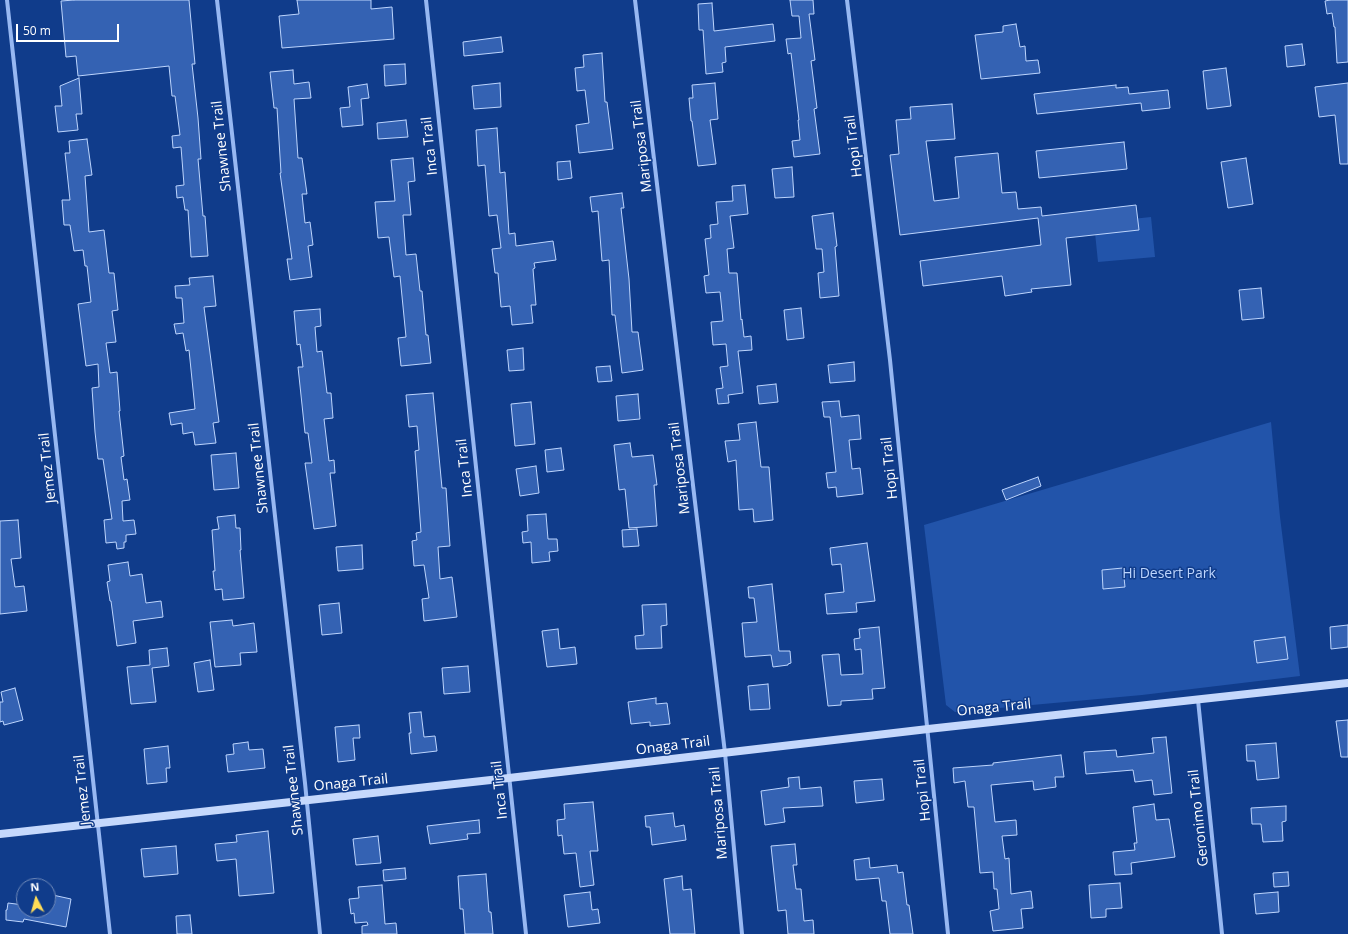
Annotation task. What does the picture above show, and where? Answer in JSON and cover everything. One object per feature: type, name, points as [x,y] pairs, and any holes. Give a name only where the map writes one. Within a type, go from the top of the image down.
[{"type":"street","name":"Jemez Trail","points":[[7,0],[110,934]]},
{"type":"street","name":"Shawnee Trail","points":[[217,0],[307,800],[320,934]]},
{"type":"street","name":"Inca Trail","points":[[426,0],[526,934]]},
{"type":"street","name":"Mariposa Trail","points":[[635,0],[725,753],[742,934]]},
{"type":"street","name":"Hopi Trail","points":[[847,0],[890,360],[948,934]]},
{"type":"street","name":"Onaga Trail","points":[[0,834],[510,778],[928,728],[1348,683]]},
{"type":"street","name":"Geronimo Trail","points":[[1198,700],[1222,934]]},
{"type":"green space","points":[[1151,217],[1155,257],[1098,262],[1094,223]]},
{"type":"green space","name":"Hi Desert Park","points":[[1271,422],[1280,517],[1300,676],[1142,695],[955,712],[946,705],[924,525]]},
{"type":"building","points":[[189,0],[195,64],[192,64],[201,159],[198,159],[208,256],[191,257],[188,210],[185,210],[183,197],[177,198],[176,186],[184,185],[181,147],[173,148],[172,136],[180,135],[175,96],[172,96],[169,66],[78,76],[76,56],[66,57],[61,1]]},
{"type":"building","points":[[297,0],[371,0],[371,9],[392,7],[394,39],[282,48],[279,16],[299,14]]},
{"type":"building","points":[[790,0],[813,0],[814,14],[809,14],[815,60],[811,61],[817,108],[814,109],[820,154],[794,157],[792,141],[800,140],[799,120],[791,53],[788,54],[786,39],[801,38],[799,16],[792,16]]},
{"type":"building","points":[[1348,0],[1348,62],[1337,63],[1335,27],[1332,13],[1327,14],[1325,1]]},
{"type":"building","points":[[712,3],[714,31],[773,24],[775,41],[725,47],[726,62],[722,63],[723,72],[706,74],[703,30],[699,30],[698,4]]},
{"type":"building","points":[[1016,24],[1020,47],[1025,46],[1026,61],[1038,60],[1040,73],[981,79],[975,35],[1003,32],[1003,26]]},
{"type":"building","points":[[501,37],[503,52],[464,56],[463,42]]},
{"type":"building","points":[[1302,44],[1305,65],[1287,67],[1285,46]]},
{"type":"building","points":[[602,53],[605,102],[607,102],[613,149],[579,153],[576,125],[589,123],[585,90],[577,91],[575,68],[584,67],[583,55]]},
{"type":"building","points":[[405,64],[406,84],[385,86],[384,65]]},
{"type":"building","points":[[1226,68],[1231,106],[1207,109],[1203,71]]},
{"type":"building","points":[[293,70],[294,84],[309,82],[311,98],[294,99],[298,158],[302,158],[307,194],[302,194],[305,223],[310,222],[313,245],[308,246],[312,277],[290,280],[287,259],[292,259],[280,173],[277,108],[274,108],[270,72]]},
{"type":"building","points":[[79,78],[82,114],[76,114],[78,130],[58,132],[55,106],[62,106],[60,86]]},
{"type":"building","points":[[500,83],[501,107],[474,109],[472,86]]},
{"type":"building","points":[[715,83],[718,119],[710,120],[716,164],[698,166],[689,98],[693,98],[692,85]]},
{"type":"building","points":[[1348,83],[1348,164],[1340,164],[1335,115],[1319,117],[1315,87]]},
{"type":"building","points":[[367,84],[369,98],[361,99],[363,125],[342,127],[340,108],[350,107],[348,87]]},
{"type":"building","points":[[1116,85],[1116,88],[1128,87],[1129,94],[1168,90],[1170,108],[1142,111],[1141,103],[1037,114],[1034,94]]},
{"type":"building","points":[[952,104],[955,139],[926,141],[934,201],[959,198],[955,157],[998,153],[1002,193],[1016,192],[1018,209],[1041,207],[1042,216],[1136,205],[1139,230],[1066,238],[1071,285],[1031,289],[1032,292],[1005,296],[1002,276],[923,286],[920,261],[1041,245],[1038,218],[900,235],[890,155],[899,154],[896,120],[911,119],[910,107]]},
{"type":"building","points":[[406,120],[408,137],[378,139],[377,123]]},
{"type":"building","points":[[497,128],[500,173],[505,172],[509,234],[515,233],[516,246],[553,241],[556,260],[534,263],[535,268],[533,269],[536,305],[531,305],[533,323],[512,325],[510,306],[501,307],[498,273],[495,273],[492,249],[501,248],[497,215],[489,216],[485,165],[478,166],[476,130]]},
{"type":"building","points":[[87,139],[92,175],[85,176],[89,232],[104,230],[109,273],[114,273],[118,310],[112,311],[116,342],[106,343],[110,373],[117,372],[119,411],[124,456],[121,457],[124,480],[127,479],[130,500],[122,501],[123,521],[134,520],[136,534],[126,535],[124,548],[117,549],[116,542],[106,543],[104,520],[112,519],[103,459],[98,459],[92,388],[99,387],[98,364],[86,366],[78,304],[91,302],[87,266],[85,266],[83,250],[74,251],[70,225],[64,225],[62,200],[70,200],[65,153],[70,153],[69,141]]},
{"type":"building","points":[[1124,142],[1127,169],[1039,178],[1036,151]]},
{"type":"building","points":[[413,158],[415,181],[408,182],[411,215],[403,215],[406,255],[416,254],[431,363],[401,366],[398,338],[406,337],[400,276],[394,277],[389,237],[378,238],[375,202],[395,201],[391,160]]},
{"type":"building","points":[[1246,158],[1253,204],[1228,208],[1221,162]]},
{"type":"building","points":[[570,161],[572,178],[558,180],[557,162]]},
{"type":"building","points":[[792,167],[794,197],[775,198],[772,169]]},
{"type":"building","points":[[745,185],[748,214],[730,216],[734,248],[727,249],[729,273],[737,273],[744,337],[751,336],[752,350],[738,351],[743,393],[728,395],[729,403],[718,404],[716,389],[723,388],[720,367],[728,366],[726,344],[713,345],[711,322],[723,321],[720,292],[706,293],[704,276],[709,275],[705,239],[711,238],[710,225],[718,224],[716,202],[733,201],[732,186]]},
{"type":"building","points":[[622,193],[624,208],[621,208],[629,279],[632,332],[638,332],[643,370],[622,373],[615,315],[612,315],[609,260],[602,261],[598,211],[592,212],[590,197]]},
{"type":"building","points":[[833,213],[837,246],[835,247],[839,296],[820,298],[818,273],[824,272],[822,249],[816,249],[812,216]]},
{"type":"building","points":[[213,276],[216,306],[204,307],[219,422],[213,423],[216,443],[195,445],[193,432],[183,434],[182,423],[171,425],[169,413],[195,409],[189,350],[186,351],[183,333],[176,334],[174,324],[184,323],[182,298],[176,298],[175,286],[190,285],[189,278]]},
{"type":"building","points":[[1261,288],[1264,318],[1242,320],[1239,290]]},
{"type":"building","points":[[801,308],[804,338],[787,340],[784,310]]},
{"type":"building","points":[[320,309],[321,326],[315,327],[317,352],[322,351],[327,393],[331,393],[333,418],[324,419],[329,461],[334,460],[335,473],[330,473],[336,526],[314,529],[305,463],[312,463],[308,433],[305,433],[298,367],[303,367],[300,344],[297,345],[294,311]]},
{"type":"building","points":[[523,348],[524,370],[509,371],[507,350]]},
{"type":"building","points":[[854,362],[855,381],[830,383],[828,365]]},
{"type":"building","points":[[610,366],[612,381],[598,382],[596,367]]},
{"type":"building","points":[[776,384],[778,402],[759,404],[757,386]]},
{"type":"building","points":[[433,393],[442,488],[446,488],[450,546],[438,547],[440,579],[452,577],[457,617],[424,621],[422,599],[429,598],[424,565],[414,566],[412,541],[417,540],[416,533],[421,532],[415,451],[419,450],[417,426],[409,427],[406,395]]},
{"type":"building","points":[[638,394],[640,419],[618,421],[616,396]]},
{"type":"building","points":[[839,401],[841,417],[859,415],[861,439],[849,440],[852,469],[860,468],[863,494],[837,497],[836,487],[828,488],[826,473],[836,472],[830,417],[824,417],[822,402]]},
{"type":"building","points":[[531,402],[535,444],[515,446],[511,404]]},
{"type":"building","points":[[756,422],[761,467],[769,467],[773,520],[754,522],[753,509],[739,510],[736,460],[728,462],[725,441],[740,440],[738,424]]},
{"type":"building","points":[[630,443],[632,457],[653,455],[657,485],[654,485],[657,526],[629,528],[625,489],[619,490],[614,445]]},
{"type":"building","points":[[561,448],[564,470],[547,472],[545,450]]},
{"type":"building","points":[[236,453],[239,488],[214,490],[211,455]]},
{"type":"building","points":[[536,466],[539,493],[520,496],[516,469]]},
{"type":"building","points":[[1038,477],[1041,486],[1006,500],[1002,490]]},
{"type":"building","points":[[546,514],[548,539],[557,539],[558,551],[549,552],[550,561],[532,563],[531,542],[523,543],[522,532],[528,531],[527,515]]},
{"type":"building","points":[[235,515],[236,528],[240,528],[240,550],[244,598],[223,600],[222,589],[215,590],[212,530],[219,529],[217,517]]},
{"type":"building","points":[[18,520],[21,558],[11,559],[15,587],[24,586],[27,611],[0,614],[0,521]]},
{"type":"building","points":[[637,529],[639,546],[623,547],[622,530]]},
{"type":"building","points":[[867,543],[875,601],[856,603],[857,612],[827,614],[825,594],[844,592],[841,564],[832,565],[830,548]]},
{"type":"building","points":[[362,545],[363,569],[338,571],[336,547]]},
{"type":"building","points":[[128,562],[130,576],[142,574],[146,603],[161,601],[163,617],[133,621],[136,643],[117,646],[107,582],[110,581],[108,565]]},
{"type":"building","points":[[1123,568],[1125,587],[1103,589],[1102,570]]},
{"type":"building","points":[[772,584],[779,651],[790,651],[791,663],[788,665],[773,667],[771,655],[745,657],[742,623],[757,622],[754,598],[749,598],[748,587]]},
{"type":"building","points":[[339,603],[342,633],[322,635],[319,605]]},
{"type":"building","points":[[666,604],[667,625],[661,626],[662,648],[636,649],[635,636],[644,635],[642,605]]},
{"type":"building","points":[[232,620],[233,626],[254,623],[257,652],[240,653],[241,665],[215,667],[210,622]]},
{"type":"building","points":[[1348,625],[1348,647],[1331,649],[1330,627]]},
{"type":"building","points":[[879,627],[885,688],[872,689],[873,699],[841,701],[841,705],[828,706],[822,655],[839,654],[841,675],[863,674],[861,649],[855,650],[854,639],[860,638],[859,629]]},
{"type":"building","points":[[558,629],[560,649],[575,647],[577,664],[547,667],[542,631]]},
{"type":"building","points":[[1285,637],[1288,659],[1257,663],[1254,641]]},
{"type":"building","points":[[167,648],[169,666],[152,668],[156,702],[131,704],[127,667],[150,665],[149,650]]},
{"type":"building","points":[[210,660],[214,690],[198,692],[194,663]]},
{"type":"building","points":[[468,666],[470,692],[444,694],[442,668]]},
{"type":"building","points":[[768,684],[770,709],[750,710],[748,686]]},
{"type":"building","points":[[15,688],[23,720],[4,725],[3,721],[0,722],[0,702],[3,702],[1,692]]},
{"type":"building","points":[[656,698],[656,704],[667,703],[670,724],[650,726],[650,722],[631,724],[628,702]]},
{"type":"building","points":[[421,712],[424,737],[435,736],[437,751],[411,754],[409,713]]},
{"type":"building","points":[[1348,720],[1348,757],[1341,757],[1336,721]]},
{"type":"building","points":[[359,725],[360,738],[353,738],[355,760],[338,762],[335,727]]},
{"type":"building","points":[[1166,737],[1172,793],[1154,795],[1152,780],[1135,782],[1133,770],[1086,774],[1084,752],[1116,750],[1117,757],[1154,753],[1152,738]]},
{"type":"building","points":[[248,742],[249,750],[263,749],[265,768],[228,772],[226,755],[234,754],[233,744]]},
{"type":"building","points":[[1276,743],[1279,778],[1257,780],[1255,761],[1247,761],[1246,745]]},
{"type":"building","points":[[168,746],[170,768],[166,768],[167,782],[147,784],[144,749]]},
{"type":"building","points":[[1061,755],[1064,777],[1055,777],[1056,787],[1034,790],[1033,781],[991,785],[995,822],[1016,820],[1017,835],[1002,836],[1005,859],[1009,858],[1011,894],[1031,891],[1033,908],[1021,909],[1023,928],[993,931],[990,911],[999,909],[997,889],[994,889],[993,872],[980,873],[974,807],[968,807],[965,781],[954,783],[953,768],[993,765],[993,763]]},
{"type":"building","points":[[799,777],[800,789],[821,787],[823,806],[783,808],[785,822],[765,825],[761,791],[789,787],[788,778]]},
{"type":"building","points":[[882,779],[884,800],[856,803],[854,781]]},
{"type":"building","points":[[593,802],[598,851],[590,851],[594,885],[580,887],[576,853],[564,854],[562,835],[558,836],[557,820],[565,819],[564,804]]},
{"type":"building","points":[[1154,804],[1156,820],[1169,819],[1175,857],[1131,863],[1132,874],[1115,875],[1113,852],[1135,850],[1134,843],[1137,843],[1133,807]]},
{"type":"building","points":[[1286,806],[1286,821],[1282,822],[1283,841],[1263,842],[1261,824],[1252,824],[1251,808]]},
{"type":"building","points":[[673,813],[675,827],[684,825],[686,840],[652,845],[650,827],[646,827],[645,816]]},
{"type":"building","points":[[479,820],[480,833],[467,834],[468,839],[430,844],[427,826]]},
{"type":"building","points":[[268,831],[274,893],[239,896],[236,859],[217,861],[215,844],[237,842],[236,835]]},
{"type":"building","points":[[378,836],[381,863],[356,865],[353,839]]},
{"type":"building","points":[[795,844],[797,865],[793,865],[796,889],[801,889],[804,921],[813,920],[814,934],[788,934],[786,910],[778,911],[771,846]]},
{"type":"building","points":[[176,846],[178,874],[144,877],[141,849]]},
{"type":"building","points":[[869,858],[870,868],[897,865],[898,873],[903,872],[907,905],[909,905],[913,934],[890,934],[886,901],[882,901],[879,878],[856,880],[854,860]]},
{"type":"building","points":[[405,868],[406,879],[384,881],[383,870]]},
{"type":"building","points":[[1288,872],[1289,886],[1274,887],[1273,873]]},
{"type":"building","points":[[486,874],[489,912],[491,912],[493,934],[465,934],[463,909],[460,909],[458,876]]},
{"type":"building","points":[[682,876],[683,890],[691,889],[695,934],[670,934],[664,879]]},
{"type":"building","points":[[1120,883],[1122,908],[1106,909],[1106,917],[1091,918],[1089,885]]},
{"type":"building","points":[[382,885],[385,924],[396,923],[397,934],[362,934],[362,926],[368,925],[367,922],[355,923],[354,913],[351,914],[349,899],[359,898],[358,887]]},
{"type":"building","points":[[590,892],[592,910],[598,909],[600,923],[568,927],[564,895]]},
{"type":"building","points":[[1278,892],[1279,912],[1256,914],[1254,894]]},
{"type":"building","points":[[56,896],[71,899],[66,927],[24,919],[23,922],[6,920],[8,903],[16,904],[16,918],[56,918]]},
{"type":"building","points":[[190,915],[192,934],[177,934],[176,916]]}]
